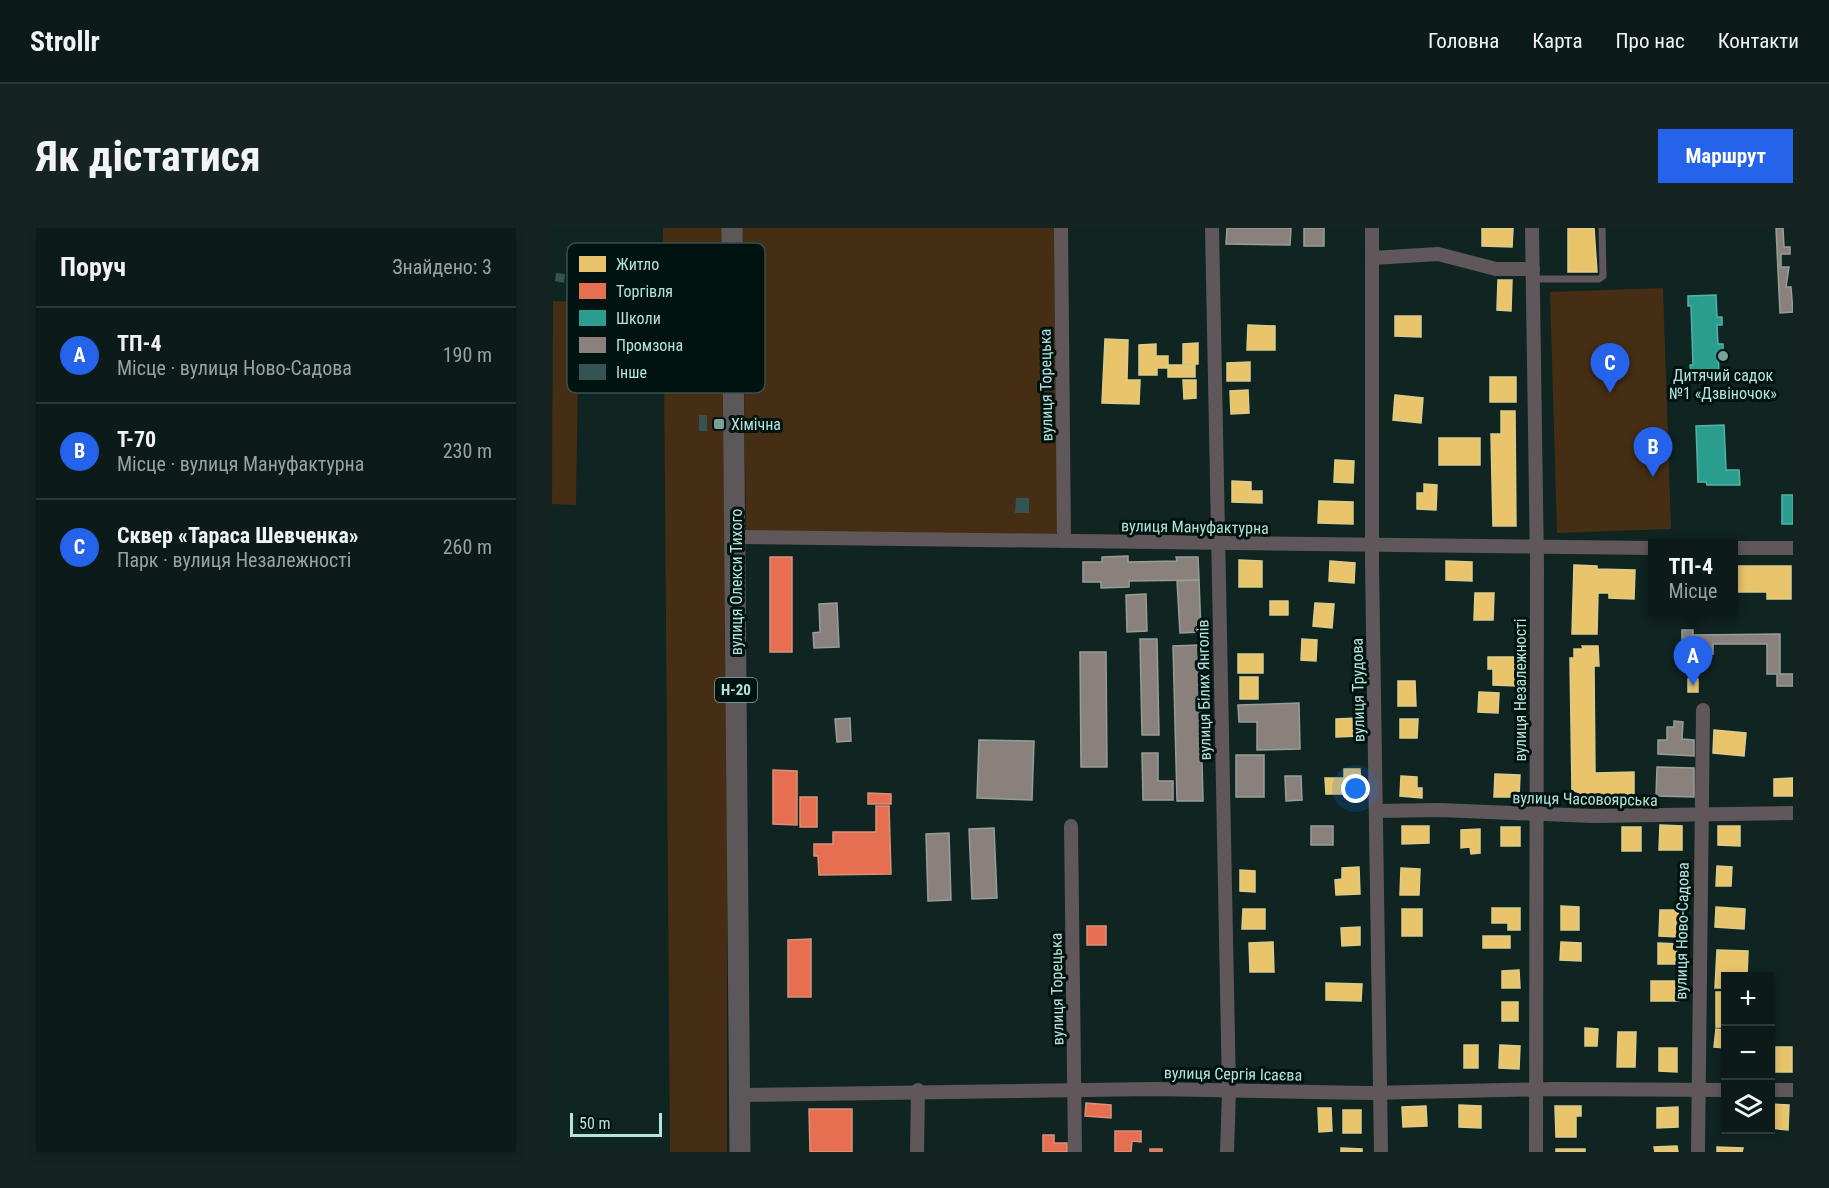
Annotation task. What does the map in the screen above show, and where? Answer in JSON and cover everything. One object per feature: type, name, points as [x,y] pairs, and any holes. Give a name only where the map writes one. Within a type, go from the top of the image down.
[{"type":"main road","name":"вулиця Олекси Тихого","points":[[732,228],[732,243]]},
{"type":"main road","name":"вулиця Олекси Тихого","points":[[734,393],[740,1152]]},
{"type":"street","name":"вулиця Торецька","points":[[1061,228],[1064,542]]},
{"type":"street","name":"вулиця Білих Янголів","points":[[1212,228],[1229,1090],[1227,1152]]},
{"type":"street","name":"вулиця Трудова","points":[[1372,228],[1373,546],[1381,1152]]},
{"type":"street","name":"вулиця Незалежності","points":[[1532,228],[1537,813],[1536,1152]]},
{"type":"street","points":[[1372,258],[1438,254],[1533,274]]},
{"type":"street","name":"вулиця Мануфактурна","points":[[736,537],[1648,548]]},
{"type":"street","points":[[1738,548],[1793,548]]},
{"type":"street","name":"вулиця Ново-Садова","points":[[1698,1152],[1700,816],[1703,710]]},
{"type":"street","name":"вулиця Часовоярська","points":[[1376,811],[1700,816],[1793,813]]},
{"type":"street","name":"вулиця Торецька","points":[[1071,826],[1075,1152]]},
{"type":"street","name":"вулиця Сергія Ісаєва","points":[[739,1095],[918,1090],[1076,1089],[1381,1093],[1536,1089],[1721,1090]]},
{"type":"street","points":[[917,1152],[918,1090]]},
{"type":"street","points":[[1775,1090],[1793,1090]]},
{"type":"lane","points":[[1533,274],[1599,279],[1603,276],[1602,228]]},
{"type":"shaded area","points":[[663,228],[722,228],[722,243],[663,243]]},
{"type":"shaded area","points":[[742,228],[1056,228],[1059,528],[1055,535],[746,531],[744,393],[765,393],[765,243],[742,243]]},
{"type":"shaded area","points":[[1663,288],[1671,529],[1557,533],[1550,292]]},
{"type":"shaded area","points":[[553,301],[567,302],[567,393],[578,393],[576,505],[552,504]]},
{"type":"shaded area","points":[[664,393],[723,393],[727,1152],[670,1152]]},
{"type":"building: Житло","points":[[1482,228],[1513,228],[1512,247],[1482,246]]},
{"type":"building: Житло","points":[[1568,228],[1594,228],[1597,272],[1568,272]]},
{"type":"building: Житло","points":[[1498,280],[1512,280],[1511,311],[1497,310]]},
{"type":"building: Житло","points":[[1395,316],[1421,316],[1421,337],[1395,336]]},
{"type":"building: Житло","points":[[1248,325],[1275,326],[1275,350],[1247,350]]},
{"type":"building: Житло","points":[[1105,339],[1128,340],[1127,380],[1140,380],[1139,404],[1102,403]]},
{"type":"building: Житло","points":[[1198,343],[1198,364],[1183,364],[1183,344]]},
{"type":"building: Житло","points":[[1156,344],[1156,356],[1168,356],[1168,368],[1157,368],[1157,375],[1139,375],[1139,345]]},
{"type":"building: Житло","points":[[1250,362],[1250,381],[1227,381],[1227,363]]},
{"type":"building: Житло","points":[[1168,365],[1195,365],[1195,377],[1168,377]]},
{"type":"building: Житло","points":[[1490,377],[1516,377],[1516,402],[1490,402]]},
{"type":"building: Житло","points":[[1183,380],[1196,380],[1196,398],[1184,399]]},
{"type":"building: Житло","points":[[1248,390],[1249,413],[1231,414],[1230,391]]},
{"type":"building: Житло","points":[[1395,395],[1423,398],[1421,423],[1393,420]]},
{"type":"building: Житло","points":[[1501,411],[1515,411],[1516,526],[1493,526],[1491,434],[1501,434]]},
{"type":"building: Житло","points":[[1439,438],[1480,438],[1480,465],[1439,465]]},
{"type":"building: Житло","points":[[1335,460],[1354,461],[1353,483],[1334,482]]},
{"type":"building: Житло","points":[[1232,481],[1251,482],[1251,491],[1262,491],[1262,503],[1232,502]]},
{"type":"building: Житло","points":[[1424,484],[1437,485],[1436,510],[1417,509],[1417,493],[1424,493]]},
{"type":"building: Житло","points":[[1319,501],[1353,502],[1353,524],[1318,523]]},
{"type":"building: Житло","points":[[1239,560],[1262,561],[1262,587],[1239,587]]},
{"type":"building: Житло","points":[[1330,561],[1355,563],[1354,583],[1329,581]]},
{"type":"building: Житло","points":[[1446,561],[1472,562],[1472,581],[1446,580]]},
{"type":"building: Житло","points":[[1574,565],[1597,566],[1597,569],[1635,570],[1634,599],[1609,598],[1609,593],[1598,593],[1597,634],[1572,634]]},
{"type":"building: Житло","points":[[1738,566],[1791,566],[1791,599],[1767,599],[1767,592],[1738,592]]},
{"type":"building: Житло","points":[[1475,593],[1494,593],[1493,620],[1474,620]]},
{"type":"building: Житло","points":[[1270,601],[1288,601],[1288,615],[1270,615]]},
{"type":"building: Житло","points":[[1315,603],[1334,604],[1332,628],[1313,626]]},
{"type":"building: Житло","points":[[1302,639],[1317,640],[1316,661],[1301,660]]},
{"type":"building: Житло","points":[[1582,646],[1598,646],[1599,666],[1594,666],[1595,773],[1634,772],[1634,797],[1582,797],[1582,794],[1572,790],[1570,658],[1574,658],[1574,649],[1583,649]]},
{"type":"building: Житло","points":[[1238,654],[1263,654],[1263,673],[1238,673]]},
{"type":"building: Житло","points":[[1488,657],[1518,657],[1517,686],[1493,685],[1493,669],[1488,669]]},
{"type":"building: Житло","points":[[1240,677],[1258,677],[1258,699],[1240,699]]},
{"type":"building: Житло","points":[[1688,679],[1698,679],[1698,692],[1688,692]]},
{"type":"building: Житло","points":[[1398,681],[1415,681],[1416,706],[1398,706]]},
{"type":"building: Житло","points":[[1479,692],[1499,693],[1498,713],[1478,712]]},
{"type":"building: Житло","points":[[1358,718],[1359,736],[1336,737],[1336,719]]},
{"type":"building: Житло","points":[[1400,719],[1418,719],[1417,738],[1400,738]]},
{"type":"building: Житло","points":[[1714,730],[1746,733],[1744,756],[1713,753]]},
{"type":"building: Житло","points":[[1344,769],[1360,769],[1361,794],[1326,794],[1325,778],[1344,778]]},
{"type":"building: Житло","points":[[1495,774],[1520,775],[1519,797],[1494,797]]},
{"type":"building: Житло","points":[[1401,776],[1417,777],[1417,788],[1422,788],[1422,798],[1400,796]]},
{"type":"building: Житло","points":[[1793,778],[1793,796],[1774,796],[1774,779]]},
{"type":"building: Житло","points":[[1660,825],[1682,826],[1682,850],[1659,850]]},
{"type":"building: Житло","points":[[1402,826],[1429,826],[1429,843],[1402,844]]},
{"type":"building: Житло","points":[[1718,826],[1740,826],[1740,846],[1718,845]]},
{"type":"building: Житло","points":[[1501,827],[1520,827],[1520,846],[1501,846]]},
{"type":"building: Житло","points":[[1622,827],[1641,827],[1641,851],[1622,851]]},
{"type":"building: Житло","points":[[1480,829],[1480,853],[1471,854],[1470,847],[1461,848],[1461,830]]},
{"type":"building: Житло","points":[[1717,866],[1732,867],[1731,886],[1716,886]]},
{"type":"building: Житло","points":[[1359,867],[1360,894],[1336,895],[1335,880],[1342,879],[1342,868]]},
{"type":"building: Житло","points":[[1401,868],[1420,869],[1419,895],[1400,895]]},
{"type":"building: Житло","points":[[1240,870],[1255,871],[1255,892],[1240,891]]},
{"type":"building: Житло","points":[[1561,906],[1579,907],[1579,930],[1561,930]]},
{"type":"building: Житло","points":[[1716,907],[1745,909],[1744,929],[1715,927]]},
{"type":"building: Житло","points":[[1492,908],[1520,908],[1520,930],[1508,930],[1508,923],[1492,923]]},
{"type":"building: Житло","points":[[1243,909],[1265,909],[1265,929],[1242,929]]},
{"type":"building: Житло","points":[[1402,909],[1422,909],[1422,936],[1402,936]]},
{"type":"building: Житло","points":[[1660,910],[1681,910],[1680,937],[1659,936]]},
{"type":"building: Житло","points":[[1360,927],[1360,945],[1342,946],[1341,928]]},
{"type":"building: Житло","points":[[1483,936],[1510,936],[1510,948],[1483,948]]},
{"type":"building: Житло","points":[[1273,942],[1274,972],[1250,972],[1249,943]]},
{"type":"building: Житло","points":[[1561,942],[1581,943],[1581,961],[1560,960]]},
{"type":"building: Житло","points":[[1658,943],[1678,944],[1678,964],[1658,964]]},
{"type":"building: Житло","points":[[1717,950],[1748,951],[1747,972],[1721,972],[1721,988],[1715,988]]},
{"type":"building: Житло","points":[[1519,970],[1520,988],[1502,988],[1502,971]]},
{"type":"building: Житло","points":[[1651,981],[1679,981],[1679,1001],[1651,1001]]},
{"type":"building: Житло","points":[[1326,983],[1362,984],[1361,1001],[1326,1000]]},
{"type":"building: Житло","points":[[1716,992],[1721,992],[1721,1027],[1716,1027]]},
{"type":"building: Житло","points":[[1502,1002],[1518,1002],[1518,1021],[1502,1021]]},
{"type":"building: Житло","points":[[1585,1028],[1598,1029],[1597,1046],[1585,1046]]},
{"type":"building: Житло","points":[[1716,1029],[1721,1030],[1721,1048],[1714,1047]]},
{"type":"building: Житло","points":[[1618,1032],[1636,1032],[1635,1067],[1617,1067]]},
{"type":"building: Житло","points":[[1464,1045],[1478,1045],[1478,1068],[1464,1068]]},
{"type":"building: Житло","points":[[1500,1045],[1520,1046],[1519,1069],[1499,1068]]},
{"type":"building: Житло","points":[[1776,1047],[1792,1047],[1792,1072],[1776,1072]]},
{"type":"building: Житло","points":[[1659,1048],[1677,1048],[1677,1072],[1659,1071]]},
{"type":"building: Житло","points":[[1775,1104],[1789,1105],[1788,1130],[1775,1129]]},
{"type":"building: Житло","points":[[1459,1105],[1481,1106],[1481,1128],[1459,1127]]},
{"type":"building: Житло","points":[[1426,1106],[1427,1126],[1403,1127],[1402,1107]]},
{"type":"building: Житло","points":[[1555,1106],[1581,1106],[1581,1116],[1576,1116],[1576,1137],[1556,1137]]},
{"type":"building: Житло","points":[[1678,1107],[1678,1127],[1657,1128],[1657,1108]]},
{"type":"building: Житло","points":[[1318,1108],[1331,1108],[1332,1131],[1319,1132]]},
{"type":"building: Житло","points":[[1343,1110],[1361,1110],[1361,1133],[1343,1133]]},
{"type":"building: Житло","points":[[1677,1146],[1678,1152],[1655,1152],[1654,1147]]},
{"type":"building: Житло","points":[[1717,1147],[1743,1148],[1742,1152],[1717,1152]]},
{"type":"building: Житло","points":[[1341,1148],[1362,1149],[1362,1152],[1341,1152]]},
{"type":"building: Житло","points":[[1556,1149],[1585,1149],[1585,1152],[1556,1152]]},
{"type":"building: Торгівля","points":[[770,557],[792,557],[792,652],[770,652]]},
{"type":"building: Торгівля","points":[[773,770],[797,771],[797,825],[773,824]]},
{"type":"building: Торгівля","points":[[868,793],[891,794],[891,804],[868,804]]},
{"type":"building: Торгівля","points":[[800,797],[817,797],[817,827],[800,827]]},
{"type":"building: Торгівля","points":[[876,806],[889,806],[891,874],[819,875],[818,856],[814,856],[814,844],[833,844],[833,832],[876,832]]},
{"type":"building: Торгівля","points":[[1087,926],[1106,926],[1106,945],[1087,945]]},
{"type":"building: Торгівля","points":[[811,939],[811,997],[788,997],[788,940]]},
{"type":"building: Торгівля","points":[[1086,1103],[1111,1105],[1111,1118],[1085,1116]]},
{"type":"building: Торгівля","points":[[809,1109],[852,1109],[852,1152],[810,1152]]},
{"type":"building: Торгівля","points":[[1115,1131],[1141,1131],[1141,1142],[1132,1141],[1131,1152],[1115,1152]]},
{"type":"building: Торгівля","points":[[1043,1135],[1054,1135],[1054,1143],[1067,1143],[1067,1152],[1043,1152]]},
{"type":"building: Торгівля","points":[[1150,1149],[1162,1149],[1162,1152],[1150,1152]]},
{"type":"building: Школи","points":[[1716,295],[1717,317],[1722,317],[1722,325],[1717,325],[1718,344],[1723,344],[1723,351],[1718,351],[1719,373],[1691,374],[1690,365],[1693,365],[1691,306],[1688,306],[1688,296]]},
{"type":"building: Школи","points":[[1724,425],[1726,470],[1739,470],[1740,485],[1707,485],[1706,482],[1698,482],[1696,426]]},
{"type":"building: Школи","points":[[1782,495],[1793,495],[1793,524],[1782,524]]},
{"type":"building: Промзона","points":[[1227,228],[1291,228],[1290,245],[1226,244]]},
{"type":"building: Промзона","points":[[1304,228],[1324,228],[1324,246],[1304,246]]},
{"type":"building: Промзона","points":[[1776,228],[1783,228],[1784,247],[1790,247],[1790,254],[1781,254],[1781,267],[1789,267],[1786,287],[1791,287],[1793,312],[1780,313]]},
{"type":"building: Промзона","points":[[1128,556],[1128,562],[1177,561],[1176,557],[1198,557],[1199,580],[1129,581],[1129,587],[1101,588],[1101,582],[1083,582],[1083,562],[1102,562],[1102,557]]},
{"type":"building: Промзона","points":[[1199,580],[1201,632],[1180,633],[1177,581]]},
{"type":"building: Промзона","points":[[1146,594],[1147,631],[1127,632],[1126,595]]},
{"type":"building: Промзона","points":[[837,603],[839,647],[814,648],[813,633],[820,632],[819,604]]},
{"type":"building: Промзона","points":[[1682,630],[1693,630],[1693,635],[1780,634],[1780,674],[1793,674],[1793,686],[1777,686],[1777,674],[1767,674],[1767,644],[1713,644],[1713,654],[1682,654]]},
{"type":"building: Промзона","points":[[1140,639],[1157,639],[1159,735],[1142,735]]},
{"type":"building: Промзона","points":[[1199,645],[1203,801],[1177,801],[1173,646]]},
{"type":"building: Промзона","points":[[1080,652],[1106,652],[1107,767],[1081,767]]},
{"type":"building: Промзона","points":[[1299,703],[1300,749],[1257,750],[1257,722],[1239,722],[1238,705]]},
{"type":"building: Промзона","points":[[850,718],[851,741],[837,742],[835,719]]},
{"type":"building: Промзона","points":[[1674,721],[1683,722],[1682,739],[1694,740],[1694,756],[1658,754],[1658,740],[1667,740],[1667,727],[1674,727]]},
{"type":"building: Промзона","points":[[979,740],[1034,741],[1032,800],[977,798]]},
{"type":"building: Промзона","points":[[1142,753],[1158,753],[1158,781],[1173,781],[1173,800],[1143,800]]},
{"type":"building: Промзона","points":[[1236,755],[1264,755],[1264,797],[1236,797]]},
{"type":"building: Промзона","points":[[1657,767],[1694,768],[1694,797],[1656,796]]},
{"type":"building: Промзона","points":[[1285,776],[1301,776],[1302,800],[1286,801]]},
{"type":"building: Промзона","points":[[1311,826],[1333,826],[1333,845],[1311,845]]},
{"type":"building: Промзона","points":[[994,828],[997,898],[972,899],[969,829]]},
{"type":"building: Промзона","points":[[949,833],[951,900],[928,901],[926,834]]},
{"type":"building: Інше","points":[[556,273],[565,274],[564,283],[555,281]]},
{"type":"building: Інше","points":[[699,415],[707,415],[707,431],[699,431]]},
{"type":"building: Інше","points":[[1016,498],[1029,498],[1029,513],[1015,513]]},
{"type":"place","name":"Дитячий садок №1 «Дзвіночок»","points":[[1723,356]]},
{"type":"place","name":"Сквер «Тараса Шевченка»","points":[[1610,393]]},
{"type":"place","name":"Хімічна","points":[[719,424]]},
{"type":"place","name":"Т-70","points":[[1653,477]]},
{"type":"place","name":"ТП-4","points":[[1693,686]]}]
